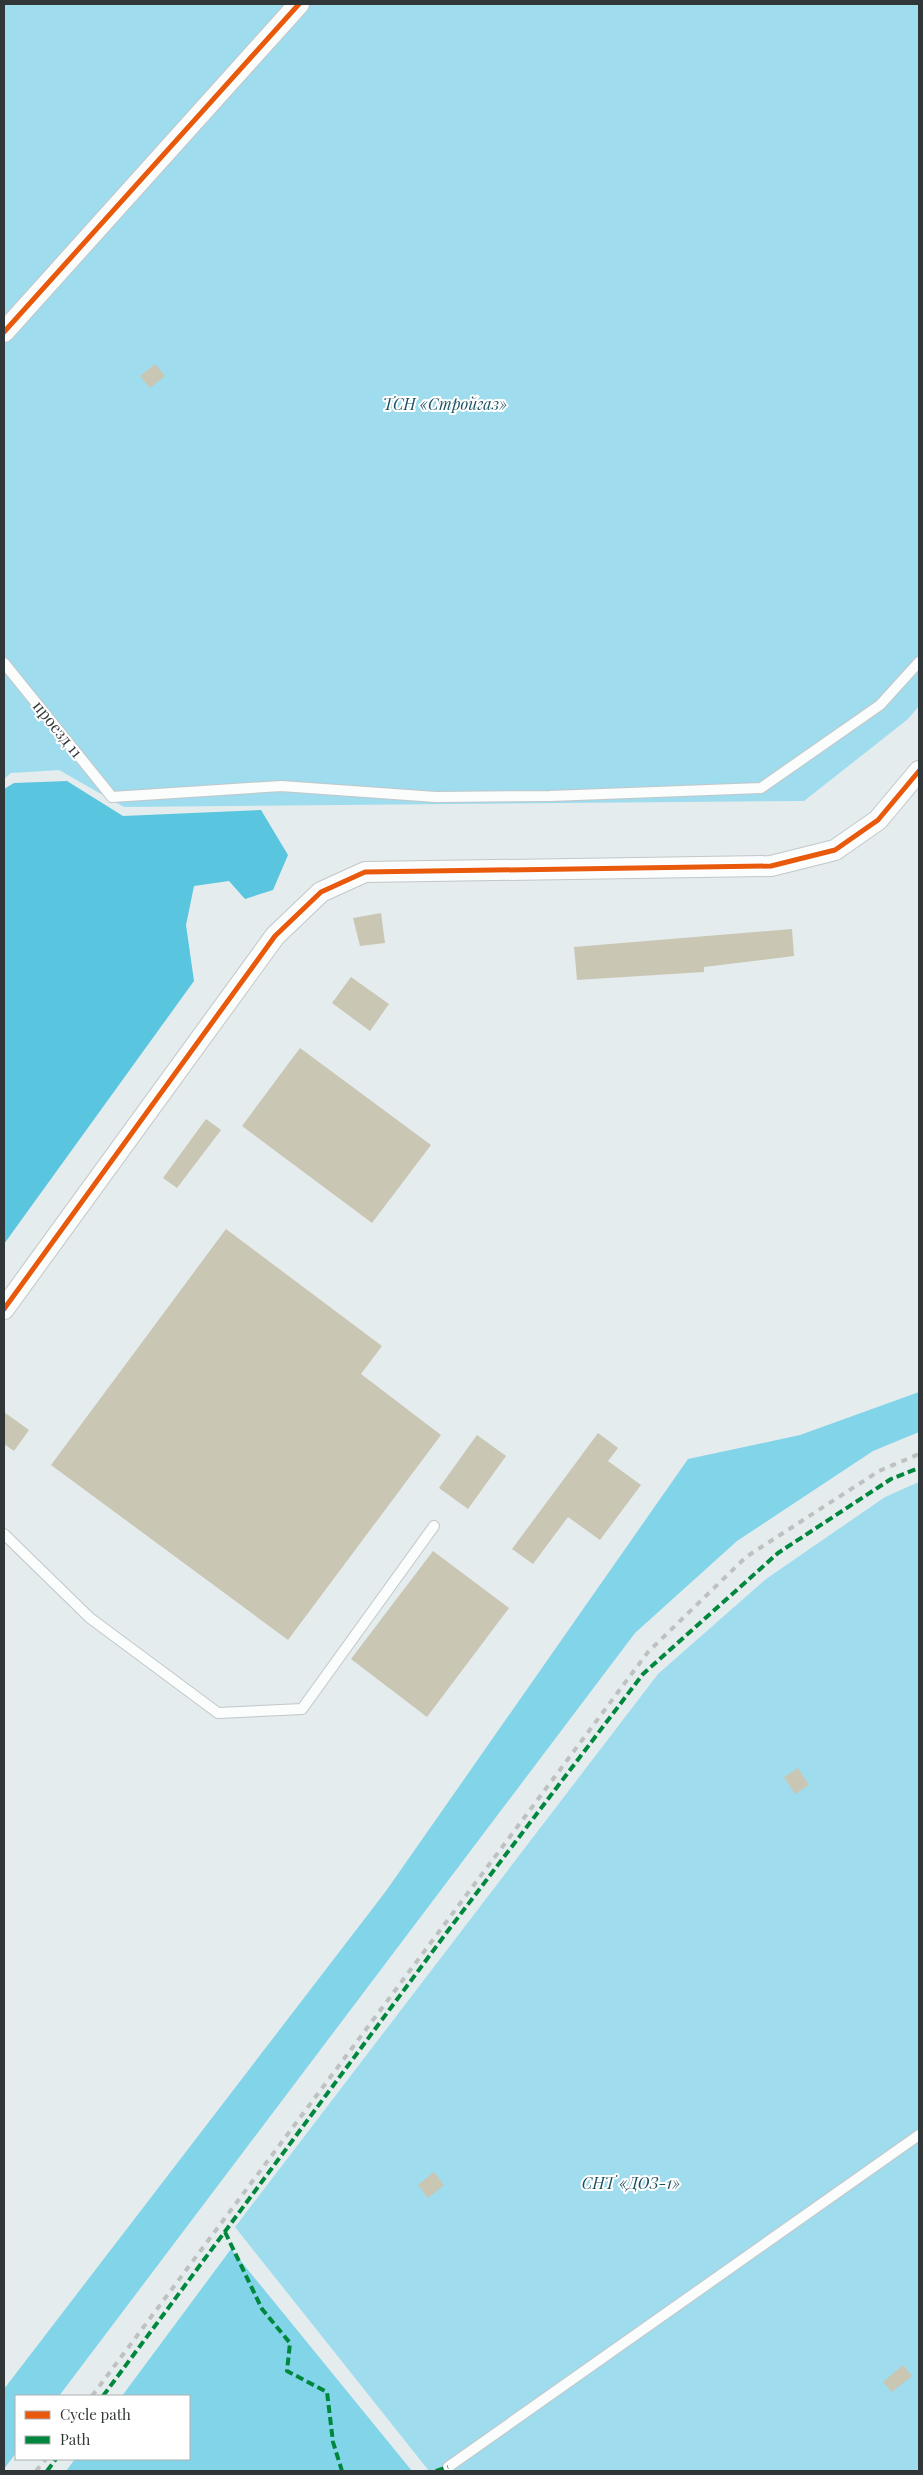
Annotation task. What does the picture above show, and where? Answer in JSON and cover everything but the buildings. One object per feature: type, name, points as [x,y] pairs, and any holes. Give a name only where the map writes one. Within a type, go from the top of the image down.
[{"type":"street","points":[[4,332],[299,4]]},
{"type":"street","points":[[4,1309],[275,936],[321,892],[365,872],[771,866],[835,850],[878,820],[919,771]]},
{"type":"lane","name":"проезд 11","points":[[4,662],[112,797],[281,786],[436,797],[550,796],[761,788],[880,705],[919,662]]},
{"type":"lane","points":[[4,1534],[90,1618],[218,1713],[302,1709],[434,1526]]},
{"type":"lane","points":[[448,2467],[919,2134]]},
{"type":"green space","name":"ТСН «Стройгаз»","points":[[4,4],[919,4],[919,706],[908,719],[804,801],[124,807],[59,770],[11,773],[4,779]]},
{"type":"green space","name":"СНТ «ДОЗ-1»","points":[[919,1482],[919,2471],[429,2471],[235,2227],[658,1674],[766,1579],[885,1497]]},
{"type":"shaded area","points":[[67,781],[123,816],[261,810],[288,855],[273,890],[245,899],[229,881],[194,886],[186,925],[194,981],[4,1244],[4,789],[14,783]]},
{"type":"shaded area","points":[[919,1392],[919,1432],[873,1451],[737,1541],[635,1633],[60,2395],[15,2395],[15,2454],[4,2469],[4,2389],[386,1891],[688,1459],[800,1435]]},
{"type":"shaded area","points":[[231,2249],[412,2471],[66,2471],[74,2460],[190,2460],[190,2395],[123,2395]]},
{"type":"railway","points":[[93,2395],[648,1652],[746,1557],[879,1471],[919,1454]]},
{"type":"railway","points":[[36,2471],[45,2460]]},
{"type":"marked path","points":[[104,2395],[450,1928],[643,1674],[778,1553],[891,1479],[919,1468]]},
{"type":"marked path","points":[[225,2232],[262,2309],[290,2343],[287,2371],[327,2392],[333,2442],[342,2471]]},
{"type":"marked path","points":[[47,2471],[55,2460]]},
{"type":"marked path","points":[[436,2471],[448,2467]]},
{"type":"cycle path","points":[[4,332],[299,4]]},
{"type":"cycle path","points":[[4,1309],[275,936],[321,892],[365,872],[771,866],[835,850],[878,820],[919,771]]}]
